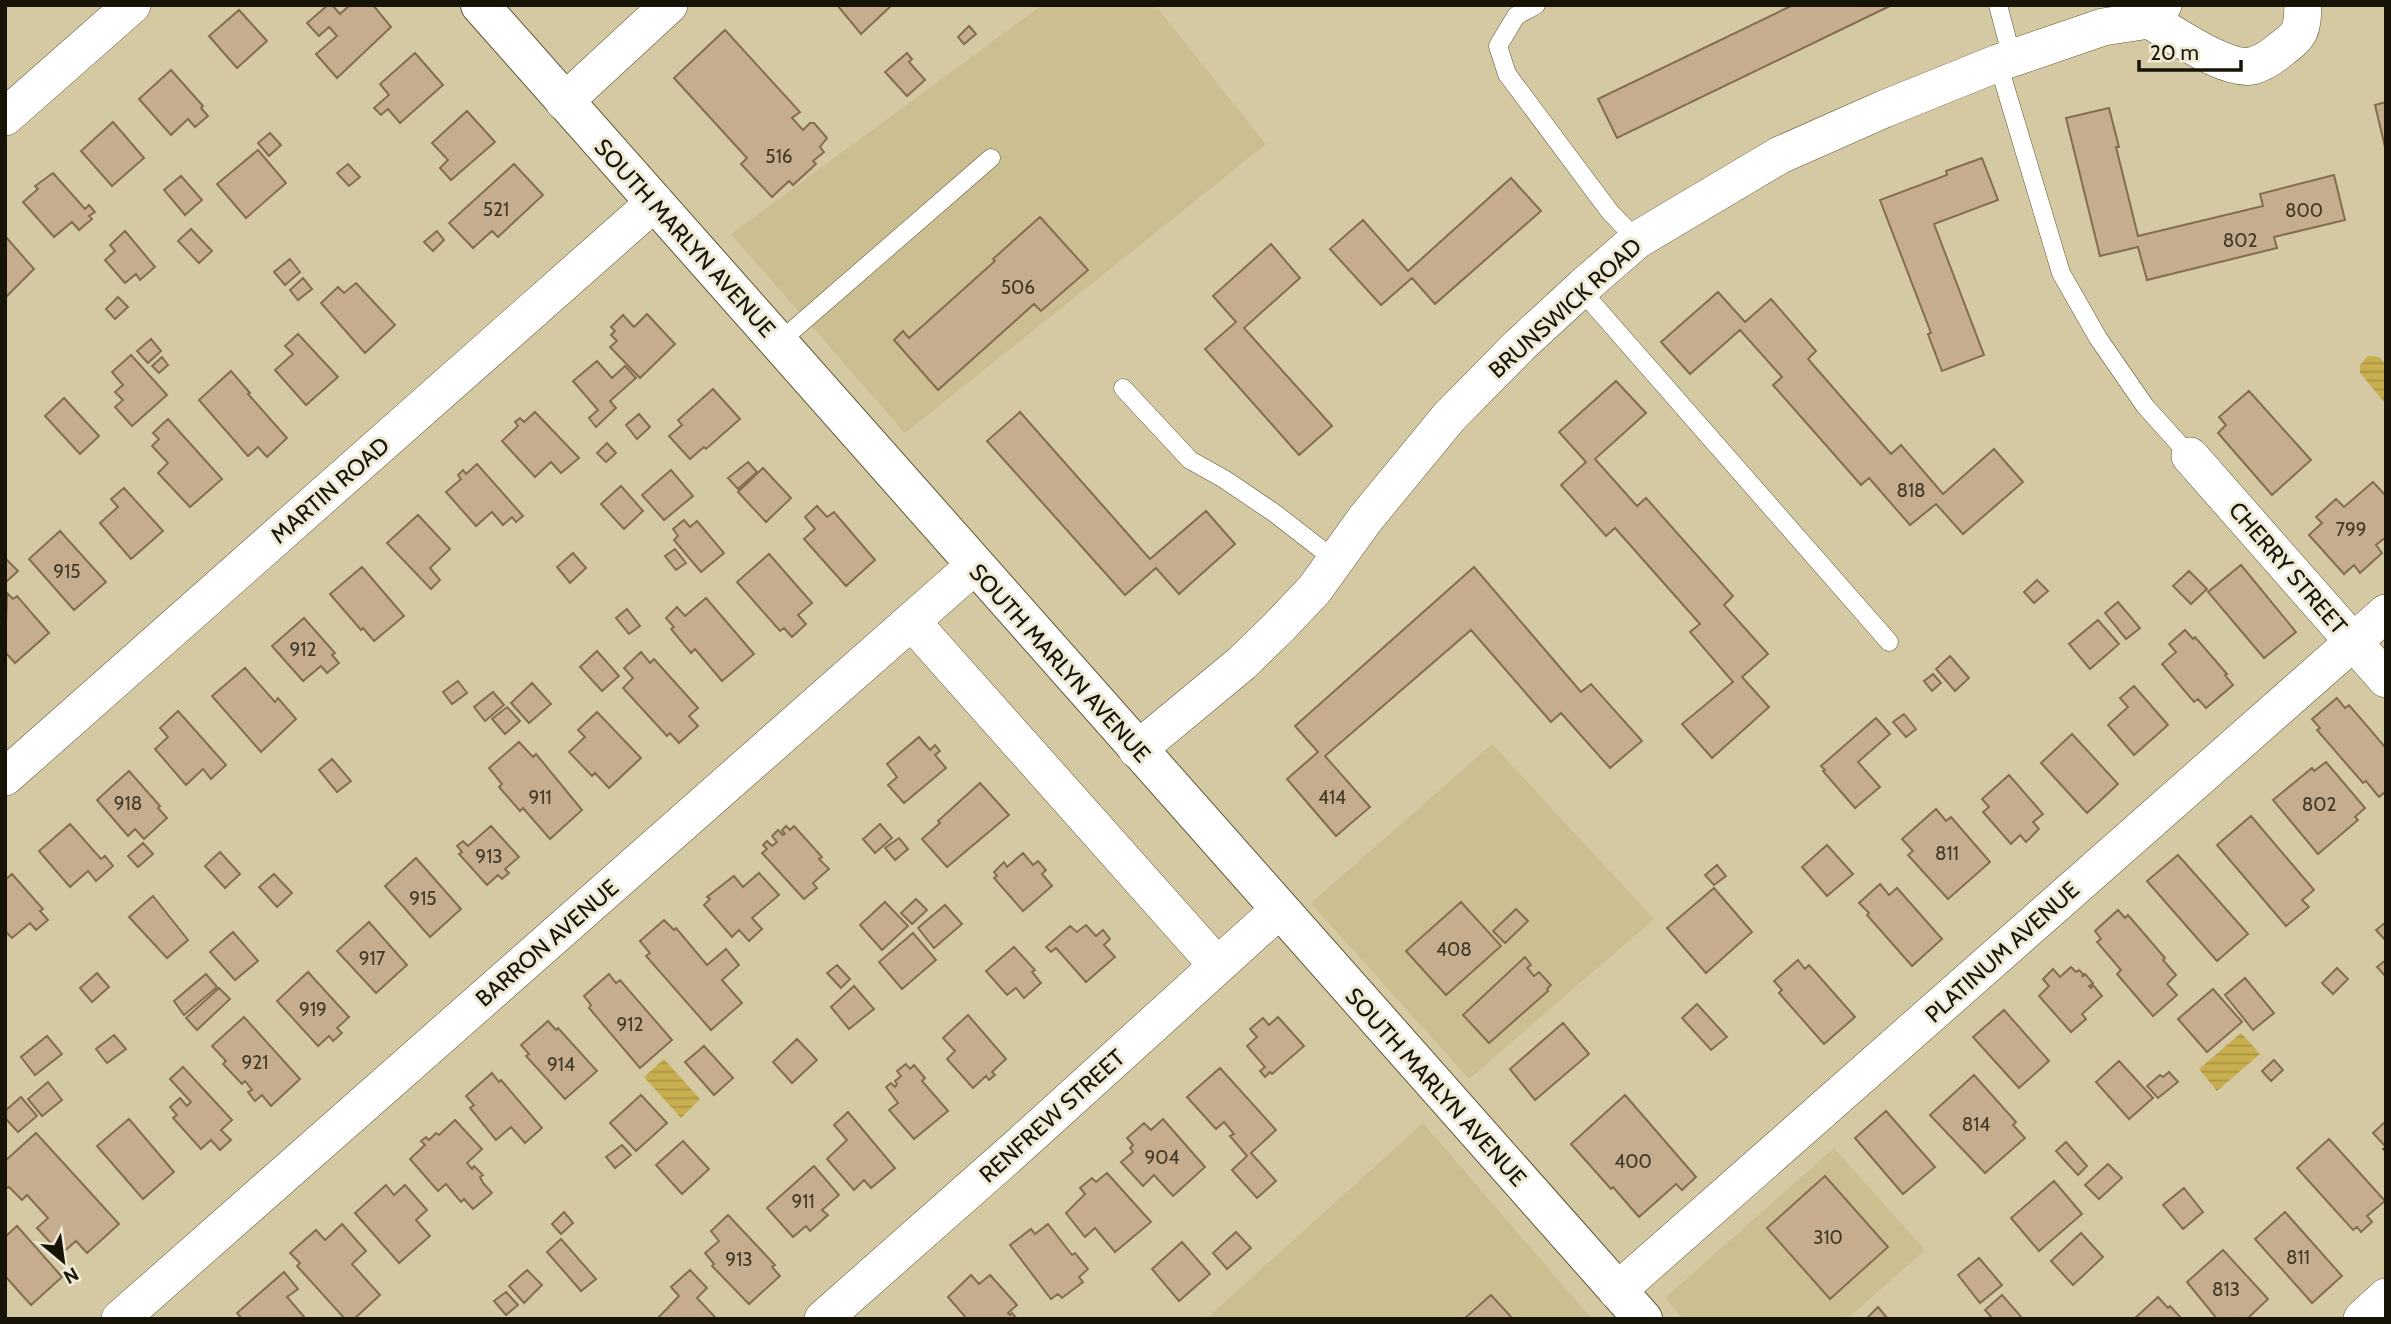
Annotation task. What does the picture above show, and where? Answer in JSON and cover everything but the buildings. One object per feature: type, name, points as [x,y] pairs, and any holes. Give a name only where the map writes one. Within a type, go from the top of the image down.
[{"type":"street","points":[[5,117],[132,5]]},
{"type":"street","name":"SOUTH MARLYN AVENUE","points":[[480,5],[1632,1310]]},
{"type":"street","points":[[564,102],[669,5]]},
{"type":"street","name":"BRUNSWICK ROAD","points":[[1137,750],[1242,663],[1314,590],[1366,518],[1449,417],[1520,345],[1637,240],[1780,155],[1884,108],[2005,60],[2103,27],[2156,13],[2196,50],[2225,61],[2250,66],[2269,59],[2298,36],[2303,5]]},
{"type":"street","name":"MARTIN ROAD","points":[[5,777],[655,202]]},
{"type":"street","name":"CHERRY STREET","points":[[2190,456],[2386,679]]},
{"type":"street","name":"BARRON AVENUE","points":[[120,1319],[974,566]]},
{"type":"street","name":"PLATINUM AVENUE","points":[[1632,1310],[2386,612]]},
{"type":"street","points":[[912,622],[1216,964]]},
{"type":"street","name":"RENFREW STREET","points":[[823,1319],[1279,910]]},
{"type":"street","points":[[2361,1319],[2386,1297]]},
{"type":"lane","points":[[1536,5],[1516,16],[1498,46],[1507,74],[1610,212],[1637,240]]},
{"type":"lane","points":[[1998,5],[2005,60],[2061,273],[2098,338],[2145,406],[2190,456]]},
{"type":"lane","points":[[778,342],[991,158]]},
{"type":"lane","points":[[1580,289],[1889,642]]},
{"type":"lane","points":[[1123,388],[1190,460],[1273,512],[1335,561]]},
{"type":"shaded area","points":[[1042,5],[1155,5],[1266,144],[905,433],[731,234]]},
{"type":"shaded area","points":[[2368,356],[2379,357],[2386,365],[2386,404],[2360,373],[2360,365]]},
{"type":"shaded area","points":[[1492,744],[1654,919],[1469,1079],[1311,903]]},
{"type":"shaded area","points":[[2241,1033],[2260,1054],[2217,1091],[2199,1069]]},
{"type":"shaded area","points":[[664,1059],[700,1099],[681,1118],[644,1077]]},
{"type":"shaded area","points":[[1423,1123],[1592,1319],[1206,1319]]},
{"type":"shaded area","points":[[1834,1148],[1925,1250],[1847,1319],[1683,1319],[1665,1298]]}]
